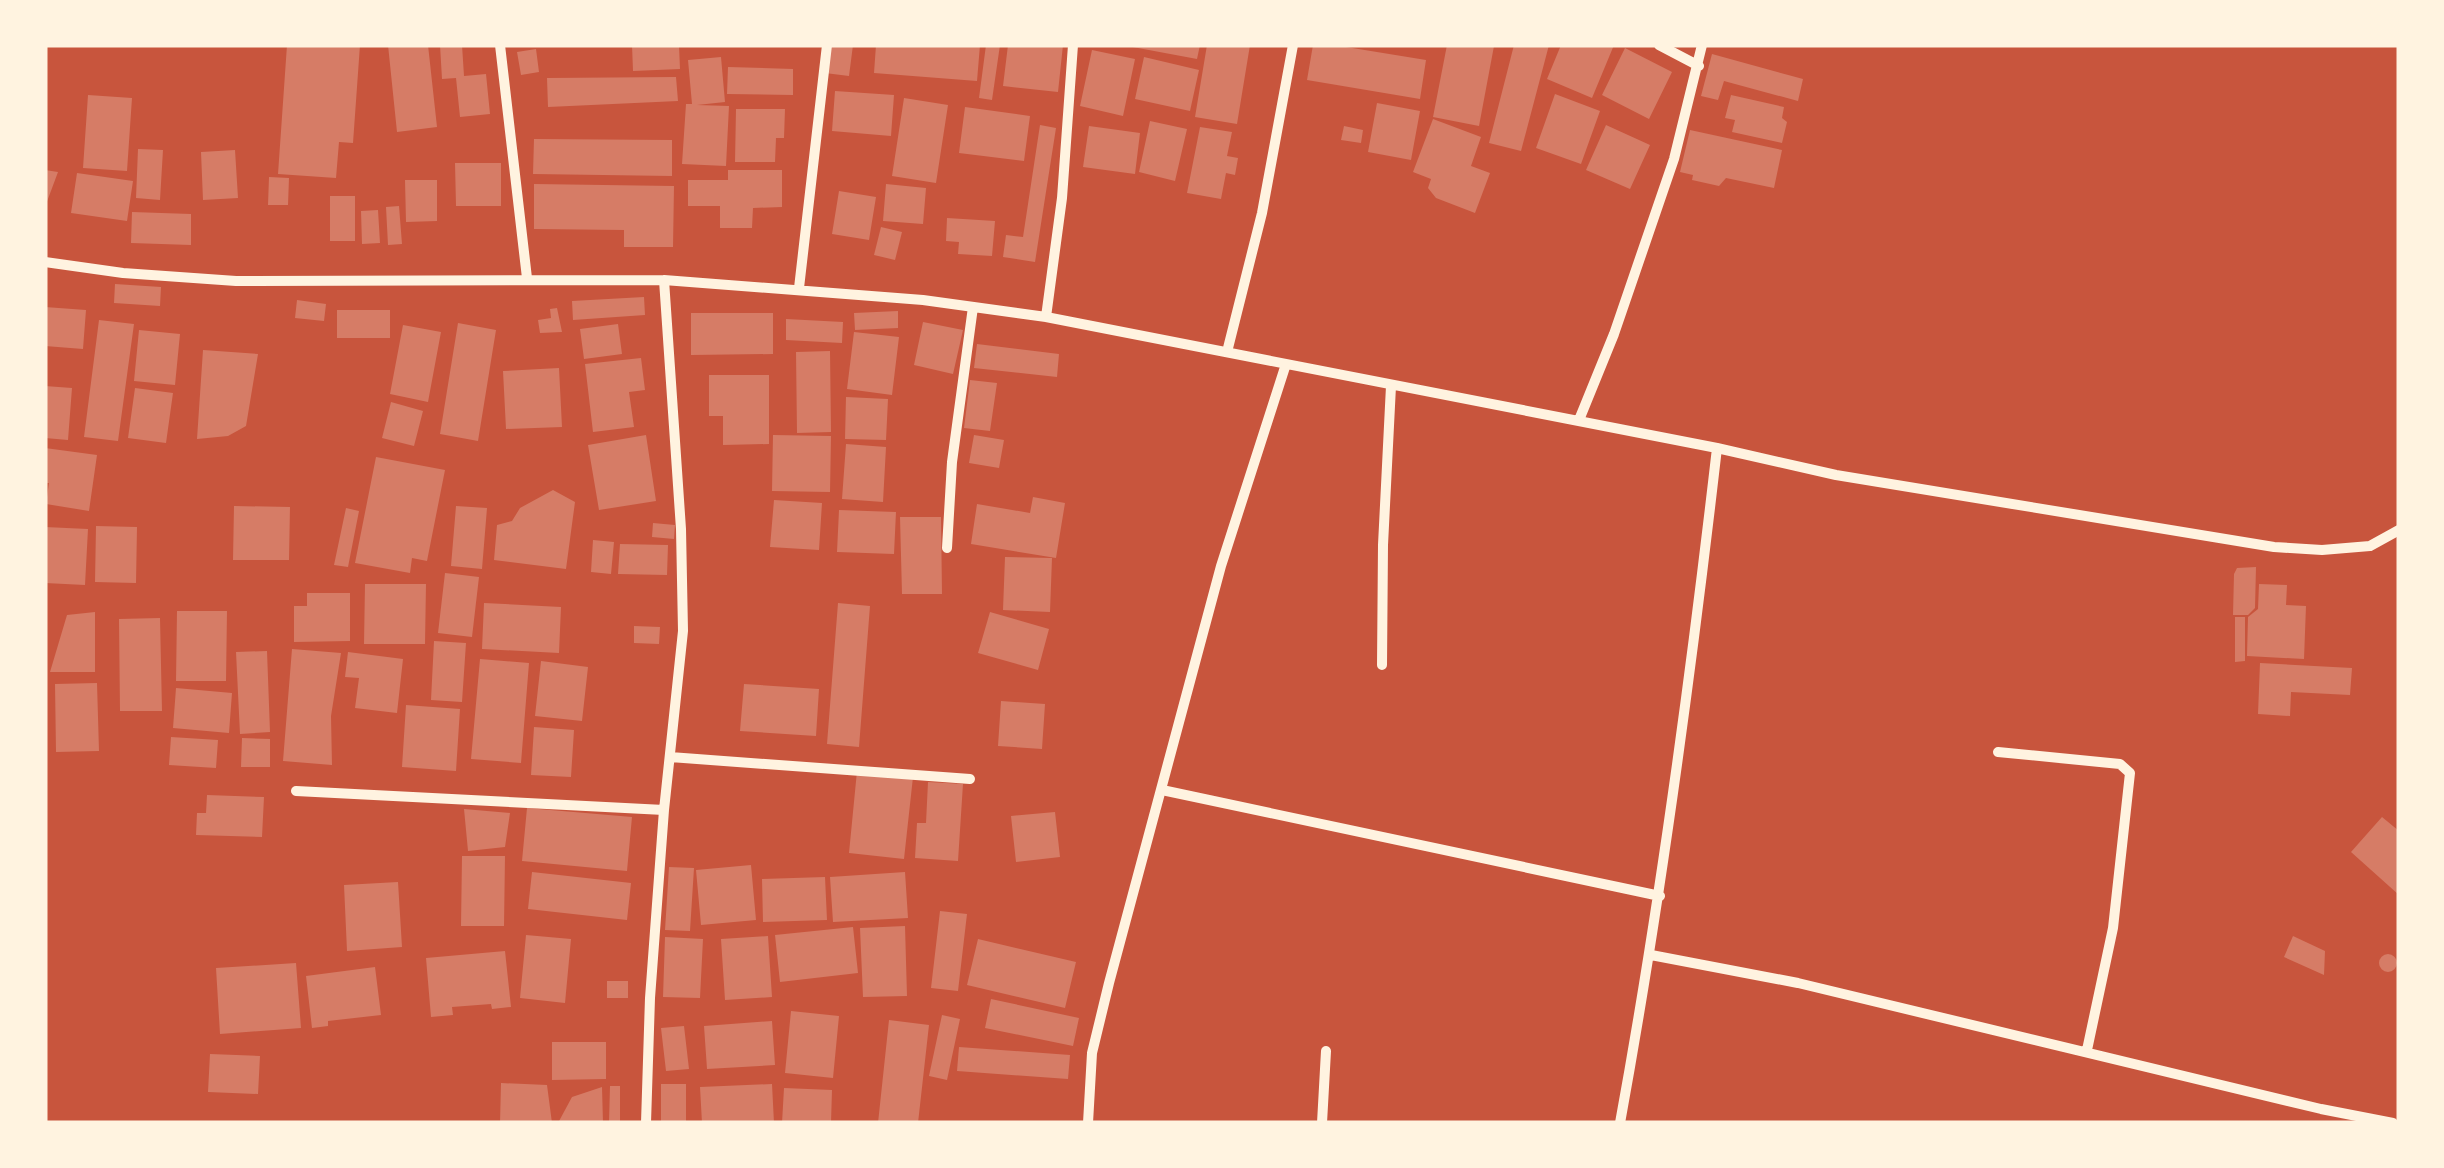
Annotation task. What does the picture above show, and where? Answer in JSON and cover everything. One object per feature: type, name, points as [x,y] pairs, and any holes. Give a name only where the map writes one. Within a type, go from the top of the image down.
[{"type":"street","points":[[500,45],[527,278]]},
{"type":"street","points":[[799,288],[827,45]]},
{"type":"street","points":[[1046,316],[1062,198],[1074,45]]},
{"type":"street","points":[[1227,352],[1262,213],[1293,45]]},
{"type":"street","points":[[1660,45],[1699,66]]},
{"type":"street","points":[[1578,420],[1614,334],[1674,159],[1702,45]]},
{"type":"street","points":[[45,262],[122,273],[236,280],[664,280],[799,288],[974,307],[1046,316],[1578,420],[1836,476],[2274,547],[2322,550],[2370,546],[2399,530]]},
{"type":"street","points":[[646,1123],[650,998],[664,810],[683,631],[681,529],[664,280]]},
{"type":"street","points":[[947,548],[952,462],[974,307]]},
{"type":"street","points":[[1088,1123],[1092,1052],[1222,566],[1286,364]]},
{"type":"street","points":[[1382,665],[1382,545],[1391,386]]},
{"type":"street","points":[[1620,1123],[1660,896],[1716,448]]},
{"type":"street","points":[[1998,752],[2120,764],[2130,773],[2113,928],[2086,1050]]},
{"type":"street","points":[[670,757],[970,779]]},
{"type":"street","points":[[1162,790],[1660,896]]},
{"type":"street","points":[[296,791],[664,810]]},
{"type":"street","points":[[1651,954],[1798,984],[2393,1123]]},
{"type":"street","points":[[1322,1123],[1326,1051]]},
{"type":"building","points":[[287,45],[360,45],[353,143],[339,142],[336,178],[278,174]]},
{"type":"building","points":[[388,45],[428,45],[437,127],[397,132]]},
{"type":"building","points":[[440,45],[462,45],[464,76],[486,74],[490,114],[460,117],[456,78],[442,79]]},
{"type":"building","points":[[632,45],[679,45],[680,69],[633,71]]},
{"type":"building","points":[[829,45],[853,45],[849,76],[825,73]]},
{"type":"building","points":[[876,45],[980,45],[977,81],[874,73]]},
{"type":"building","points":[[986,45],[1000,45],[992,100],[979,98]]},
{"type":"building","points":[[1008,45],[1063,45],[1058,92],[1003,86]]},
{"type":"building","points":[[1122,45],[1200,45],[1197,59]]},
{"type":"building","points":[[1207,45],[1250,45],[1237,124],[1195,117]]},
{"type":"building","points":[[1313,45],[1426,60],[1420,99],[1307,80]]},
{"type":"building","points":[[1447,45],[1494,46],[1479,126],[1433,117]]},
{"type":"building","points":[[1514,45],[1549,45],[1521,151],[1489,143]]},
{"type":"building","points":[[1561,45],[1614,45],[1592,98],[1547,79]]},
{"type":"building","points":[[1625,48],[1672,72],[1649,119],[1602,95]]},
{"type":"building","points":[[536,49],[539,72],[521,75],[517,52]]},
{"type":"building","points":[[1092,50],[1135,59],[1123,116],[1080,106]]},
{"type":"building","points":[[1712,54],[1803,79],[1798,101],[1724,81],[1718,100],[1701,96]]},
{"type":"building","points":[[721,57],[725,102],[697,105],[729,106],[726,166],[682,164],[686,104],[692,104],[688,60]]},
{"type":"building","points":[[1144,57],[1199,70],[1190,111],[1135,99]]},
{"type":"building","points":[[728,67],[793,69],[793,95],[727,94]]},
{"type":"building","points":[[676,77],[678,101],[548,107],[547,78]]},
{"type":"building","points":[[835,91],[894,95],[891,136],[832,131]]},
{"type":"building","points":[[1555,94],[1600,111],[1581,164],[1536,148]]},
{"type":"building","points":[[88,95],[132,98],[127,171],[83,168]]},
{"type":"building","points":[[1731,95],[1784,107],[1782,118],[1787,122],[1782,143],[1732,132],[1735,120],[1725,118]]},
{"type":"building","points":[[904,98],[948,105],[936,183],[892,176]]},
{"type":"building","points":[[1377,103],[1420,111],[1411,160],[1368,152]]},
{"type":"building","points":[[965,107],[1030,116],[1024,161],[959,153]]},
{"type":"building","points":[[736,109],[785,109],[784,138],[776,138],[775,162],[735,162]]},
{"type":"building","points":[[1433,119],[1481,137],[1471,166],[1490,173],[1475,213],[1436,198],[1428,188],[1431,179],[1413,172]]},
{"type":"building","points":[[1150,121],[1187,129],[1175,181],[1139,172]]},
{"type":"building","points":[[1040,125],[1056,128],[1035,262],[1003,257],[1006,235],[1023,237]]},
{"type":"building","points":[[1606,125],[1650,145],[1630,189],[1586,170]]},
{"type":"building","points":[[1089,126],[1140,133],[1135,174],[1083,167]]},
{"type":"building","points":[[1344,126],[1363,130],[1361,143],[1341,140]]},
{"type":"building","points":[[1200,127],[1232,132],[1227,156],[1238,158],[1235,175],[1226,173],[1221,199],[1187,193]]},
{"type":"building","points":[[1690,130],[1782,150],[1774,188],[1726,178],[1719,186],[1692,180],[1693,175],[1680,172]]},
{"type":"building","points":[[534,139],[672,140],[672,176],[533,174]]},
{"type":"building","points":[[138,149],[163,150],[160,200],[136,198]]},
{"type":"building","points":[[235,150],[238,198],[203,200],[201,152]]},
{"type":"building","points":[[455,163],[501,163],[501,206],[456,206]]},
{"type":"building","points":[[45,170],[58,172],[45,207]]},
{"type":"building","points":[[728,170],[782,170],[782,207],[753,208],[752,228],[720,228],[720,206],[688,206],[688,180],[728,180]]},
{"type":"building","points":[[77,173],[133,181],[127,221],[71,213]]},
{"type":"building","points":[[269,177],[289,178],[288,205],[268,205]]},
{"type":"building","points":[[405,180],[437,180],[437,221],[406,222]]},
{"type":"building","points":[[534,184],[674,186],[673,247],[624,247],[624,230],[534,229]]},
{"type":"building","points":[[886,184],[926,188],[923,224],[883,221]]},
{"type":"building","points":[[839,191],[876,197],[869,240],[832,234]]},
{"type":"building","points":[[330,196],[355,196],[355,241],[330,241]]},
{"type":"building","points":[[399,206],[402,244],[388,245],[386,207]]},
{"type":"building","points":[[378,210],[380,243],[362,244],[361,211]]},
{"type":"building","points":[[132,212],[191,214],[191,245],[131,243]]},
{"type":"building","points":[[947,218],[995,221],[992,256],[958,254],[959,242],[946,241]]},
{"type":"building","points":[[881,227],[902,232],[895,260],[874,255]]},
{"type":"building","points":[[115,284],[161,287],[160,306],[114,303]]},
{"type":"building","points":[[644,297],[645,315],[573,320],[572,301]]},
{"type":"building","points":[[297,300],[326,304],[324,321],[295,318]]},
{"type":"building","points":[[45,307],[86,310],[83,349],[45,346]]},
{"type":"building","points":[[557,308],[562,332],[540,333],[538,320],[551,318],[550,309]]},
{"type":"building","points":[[337,310],[390,310],[390,338],[337,338]]},
{"type":"building","points":[[898,311],[898,328],[855,330],[854,313]]},
{"type":"building","points":[[691,313],[773,313],[773,354],[691,355]]},
{"type":"building","points":[[786,319],[843,322],[842,343],[786,340]]},
{"type":"building","points":[[99,320],[134,324],[118,441],[84,437]]},
{"type":"building","points":[[923,322],[963,330],[953,374],[914,365]]},
{"type":"building","points":[[458,323],[496,330],[478,441],[440,434]]},
{"type":"building","points":[[618,324],[622,354],[584,359],[580,329]]},
{"type":"building","points":[[403,325],[441,332],[428,402],[390,394]]},
{"type":"building","points":[[139,330],[180,334],[175,385],[134,381]]},
{"type":"building","points":[[854,332],[899,337],[892,395],[847,389]]},
{"type":"building","points":[[977,344],[1059,354],[1057,377],[974,368]]},
{"type":"building","points":[[203,350],[258,354],[246,426],[228,436],[197,439]]},
{"type":"building","points":[[830,351],[831,432],[797,433],[796,352]]},
{"type":"building","points":[[641,358],[645,390],[629,392],[634,427],[593,432],[585,364]]},
{"type":"building","points":[[559,368],[562,427],[506,429],[503,371]]},
{"type":"building","points":[[709,375],[769,375],[769,444],[723,445],[723,416],[709,416]]},
{"type":"building","points":[[970,380],[997,383],[990,431],[964,428]]},
{"type":"building","points":[[45,386],[72,388],[68,440],[45,438]]},
{"type":"building","points":[[135,388],[173,393],[166,443],[128,438]]},
{"type":"building","points":[[846,397],[888,399],[886,440],[845,439]]},
{"type":"building","points":[[391,402],[423,411],[414,446],[382,438]]},
{"type":"building","points":[[646,435],[656,501],[599,510],[588,445]]},
{"type":"building","points":[[773,435],[831,436],[830,492],[772,491]]},
{"type":"building","points":[[974,435],[1004,440],[999,468],[969,463]]},
{"type":"building","points":[[846,444],[886,447],[883,502],[842,499]]},
{"type":"building","points":[[45,448],[97,455],[89,511],[46,504],[49,483],[45,483]]},
{"type":"building","points":[[376,457],[445,470],[427,561],[412,558],[410,573],[355,563]]},
{"type":"building","points":[[553,490],[575,502],[566,569],[494,560],[497,525],[512,521],[520,508]]},
{"type":"building","points":[[1033,497],[1065,503],[1056,558],[971,544],[977,504],[1030,513]]},
{"type":"building","points":[[774,500],[822,503],[819,550],[770,547]]},
{"type":"building","points":[[234,506],[290,507],[289,560],[233,560]]},
{"type":"building","points":[[456,506],[487,508],[482,569],[451,566]]},
{"type":"building","points":[[346,508],[359,511],[348,567],[334,565]]},
{"type":"building","points":[[839,510],[896,512],[894,554],[837,552]]},
{"type":"building","points":[[900,517],[941,517],[942,594],[902,594]]},
{"type":"building","points":[[653,523],[675,525],[674,539],[652,537]]},
{"type":"building","points":[[96,526],[137,527],[136,583],[95,582]]},
{"type":"building","points":[[45,527],[88,529],[85,585],[45,583]]},
{"type":"building","points":[[593,540],[614,542],[611,574],[591,572]]},
{"type":"building","points":[[620,544],[668,545],[667,575],[618,574]]},
{"type":"building","points":[[1005,557],[1052,558],[1050,612],[1003,610]]},
{"type":"building","points":[[2256,567],[2255,608],[2248,615],[2233,615],[2234,574],[2237,568]]},
{"type":"building","points":[[445,573],[479,577],[472,637],[438,633]]},
{"type":"building","points":[[365,584],[426,584],[425,644],[364,644]]},
{"type":"building","points":[[2259,584],[2287,585],[2286,605],[2306,606],[2304,659],[2247,656],[2248,617],[2258,609]]},
{"type":"building","points":[[307,593],[350,593],[350,641],[294,642],[294,606],[307,606]]},
{"type":"building","points":[[484,603],[561,607],[559,653],[482,649]]},
{"type":"building","points":[[838,603],[870,606],[859,747],[827,744]]},
{"type":"building","points":[[177,611],[227,611],[226,681],[176,681]]},
{"type":"building","points":[[95,612],[95,672],[50,672],[67,615]]},
{"type":"building","points":[[990,612],[1049,629],[1038,670],[978,653]]},
{"type":"building","points":[[2235,617],[2245,617],[2245,661],[2235,662]]},
{"type":"building","points":[[160,618],[162,711],[120,711],[119,619]]},
{"type":"building","points":[[634,626],[660,627],[659,644],[634,643]]},
{"type":"building","points":[[434,641],[466,643],[462,702],[431,700]]},
{"type":"building","points":[[292,649],[341,653],[331,716],[332,765],[283,761]]},
{"type":"building","points":[[267,651],[270,732],[240,734],[236,652]]},
{"type":"building","points":[[348,652],[403,659],[397,713],[355,708],[359,678],[345,677]]},
{"type":"building","points":[[480,659],[529,663],[521,763],[471,759]]},
{"type":"building","points":[[541,661],[588,667],[582,721],[535,716]]},
{"type":"building","points":[[2260,663],[2352,668],[2350,695],[2291,692],[2290,716],[2258,714]]},
{"type":"building","points":[[97,683],[99,751],[56,752],[55,684]]},
{"type":"building","points":[[744,684],[819,689],[816,736],[740,731]]},
{"type":"building","points":[[176,688],[232,693],[229,733],[173,728]]},
{"type":"building","points":[[1001,701],[1045,704],[1042,749],[998,746]]},
{"type":"building","points":[[406,705],[460,709],[456,771],[402,767]]},
{"type":"building","points":[[534,727],[574,730],[571,777],[531,775]]},
{"type":"building","points":[[171,737],[218,740],[216,768],[169,765]]},
{"type":"building","points":[[242,738],[270,739],[270,767],[241,767]]},
{"type":"building","points":[[857,771],[913,777],[904,859],[849,853]]},
{"type":"building","points":[[928,782],[963,784],[958,861],[915,858],[917,823],[926,823]]},
{"type":"building","points":[[207,795],[264,797],[262,837],[196,835],[197,813],[206,813]]},
{"type":"building","points":[[527,808],[632,817],[627,871],[522,861]]},
{"type":"building","points":[[464,809],[510,813],[505,847],[468,851]]},
{"type":"building","points":[[1055,812],[1060,857],[1016,862],[1011,816]]},
{"type":"building","points":[[2382,817],[2399,831],[2399,895],[2351,852]]},
{"type":"building","points":[[462,856],[505,856],[504,926],[461,926]]},
{"type":"building","points":[[751,865],[756,920],[701,925],[696,870]]},
{"type":"building","points":[[669,867],[694,868],[690,931],[665,930]]},
{"type":"building","points":[[532,872],[631,883],[627,920],[528,909]]},
{"type":"building","points":[[905,872],[908,918],[833,922],[830,877]]},
{"type":"building","points":[[825,877],[827,920],[763,922],[762,879]]},
{"type":"building","points":[[398,882],[402,947],[347,951],[344,885]]},
{"type":"building","points":[[940,911],[967,914],[958,991],[931,988]]},
{"type":"building","points":[[905,926],[907,996],[863,997],[860,928]]},
{"type":"building","points":[[853,927],[858,973],[780,982],[775,935]]},
{"type":"building","points":[[526,935],[571,939],[565,1003],[520,998]]},
{"type":"building","points":[[768,936],[772,997],[725,1000],[721,939]]},
{"type":"building","points":[[2293,936],[2325,951],[2324,975],[2284,957]]},
{"type":"building","points":[[665,937],[703,939],[700,998],[663,997]]},
{"type":"building","points":[[978,939],[1076,962],[1065,1008],[967,985]]},
{"type":"building","points":[[505,951],[511,1007],[452,1007],[453,1015],[431,1017],[426,958]]},
{"type":"building","points":[[2388,954],[2397,963],[2388,972],[2379,963]]},
{"type":"building","points":[[296,963],[301,1028],[220,1034],[216,968]]},
{"type":"building","points":[[375,967],[381,1015],[328,1021],[328,1026],[312,1028],[306,976]]},
{"type":"building","points":[[607,981],[628,981],[628,998],[607,998]]},
{"type":"building","points":[[991,999],[1079,1018],[1073,1046],[985,1028]]},
{"type":"building","points":[[791,1011],[839,1016],[833,1078],[785,1073]]},
{"type":"building","points":[[942,1015],[960,1019],[947,1080],[929,1076]]},
{"type":"building","points":[[889,1020],[929,1025],[918,1123],[878,1123]]},
{"type":"building","points":[[772,1021],[775,1065],[707,1069],[704,1026]]},
{"type":"building","points":[[684,1026],[689,1069],[666,1071],[661,1028]]},
{"type":"building","points":[[552,1042],[606,1042],[606,1079],[552,1080]]},
{"type":"building","points":[[959,1047],[1070,1055],[1068,1079],[957,1071]]},
{"type":"building","points":[[210,1054],[260,1056],[258,1094],[208,1092]]},
{"type":"building","points":[[501,1083],[547,1085],[552,1123],[500,1123]]},
{"type":"building","points":[[661,1084],[686,1084],[686,1123],[661,1123]]},
{"type":"building","points":[[772,1084],[774,1123],[702,1123],[700,1087]]},
{"type":"building","points":[[610,1086],[620,1086],[620,1123],[609,1123]]},
{"type":"building","points":[[602,1087],[603,1123],[558,1123],[572,1097]]},
{"type":"building","points":[[784,1088],[832,1090],[831,1123],[782,1123]]}]
